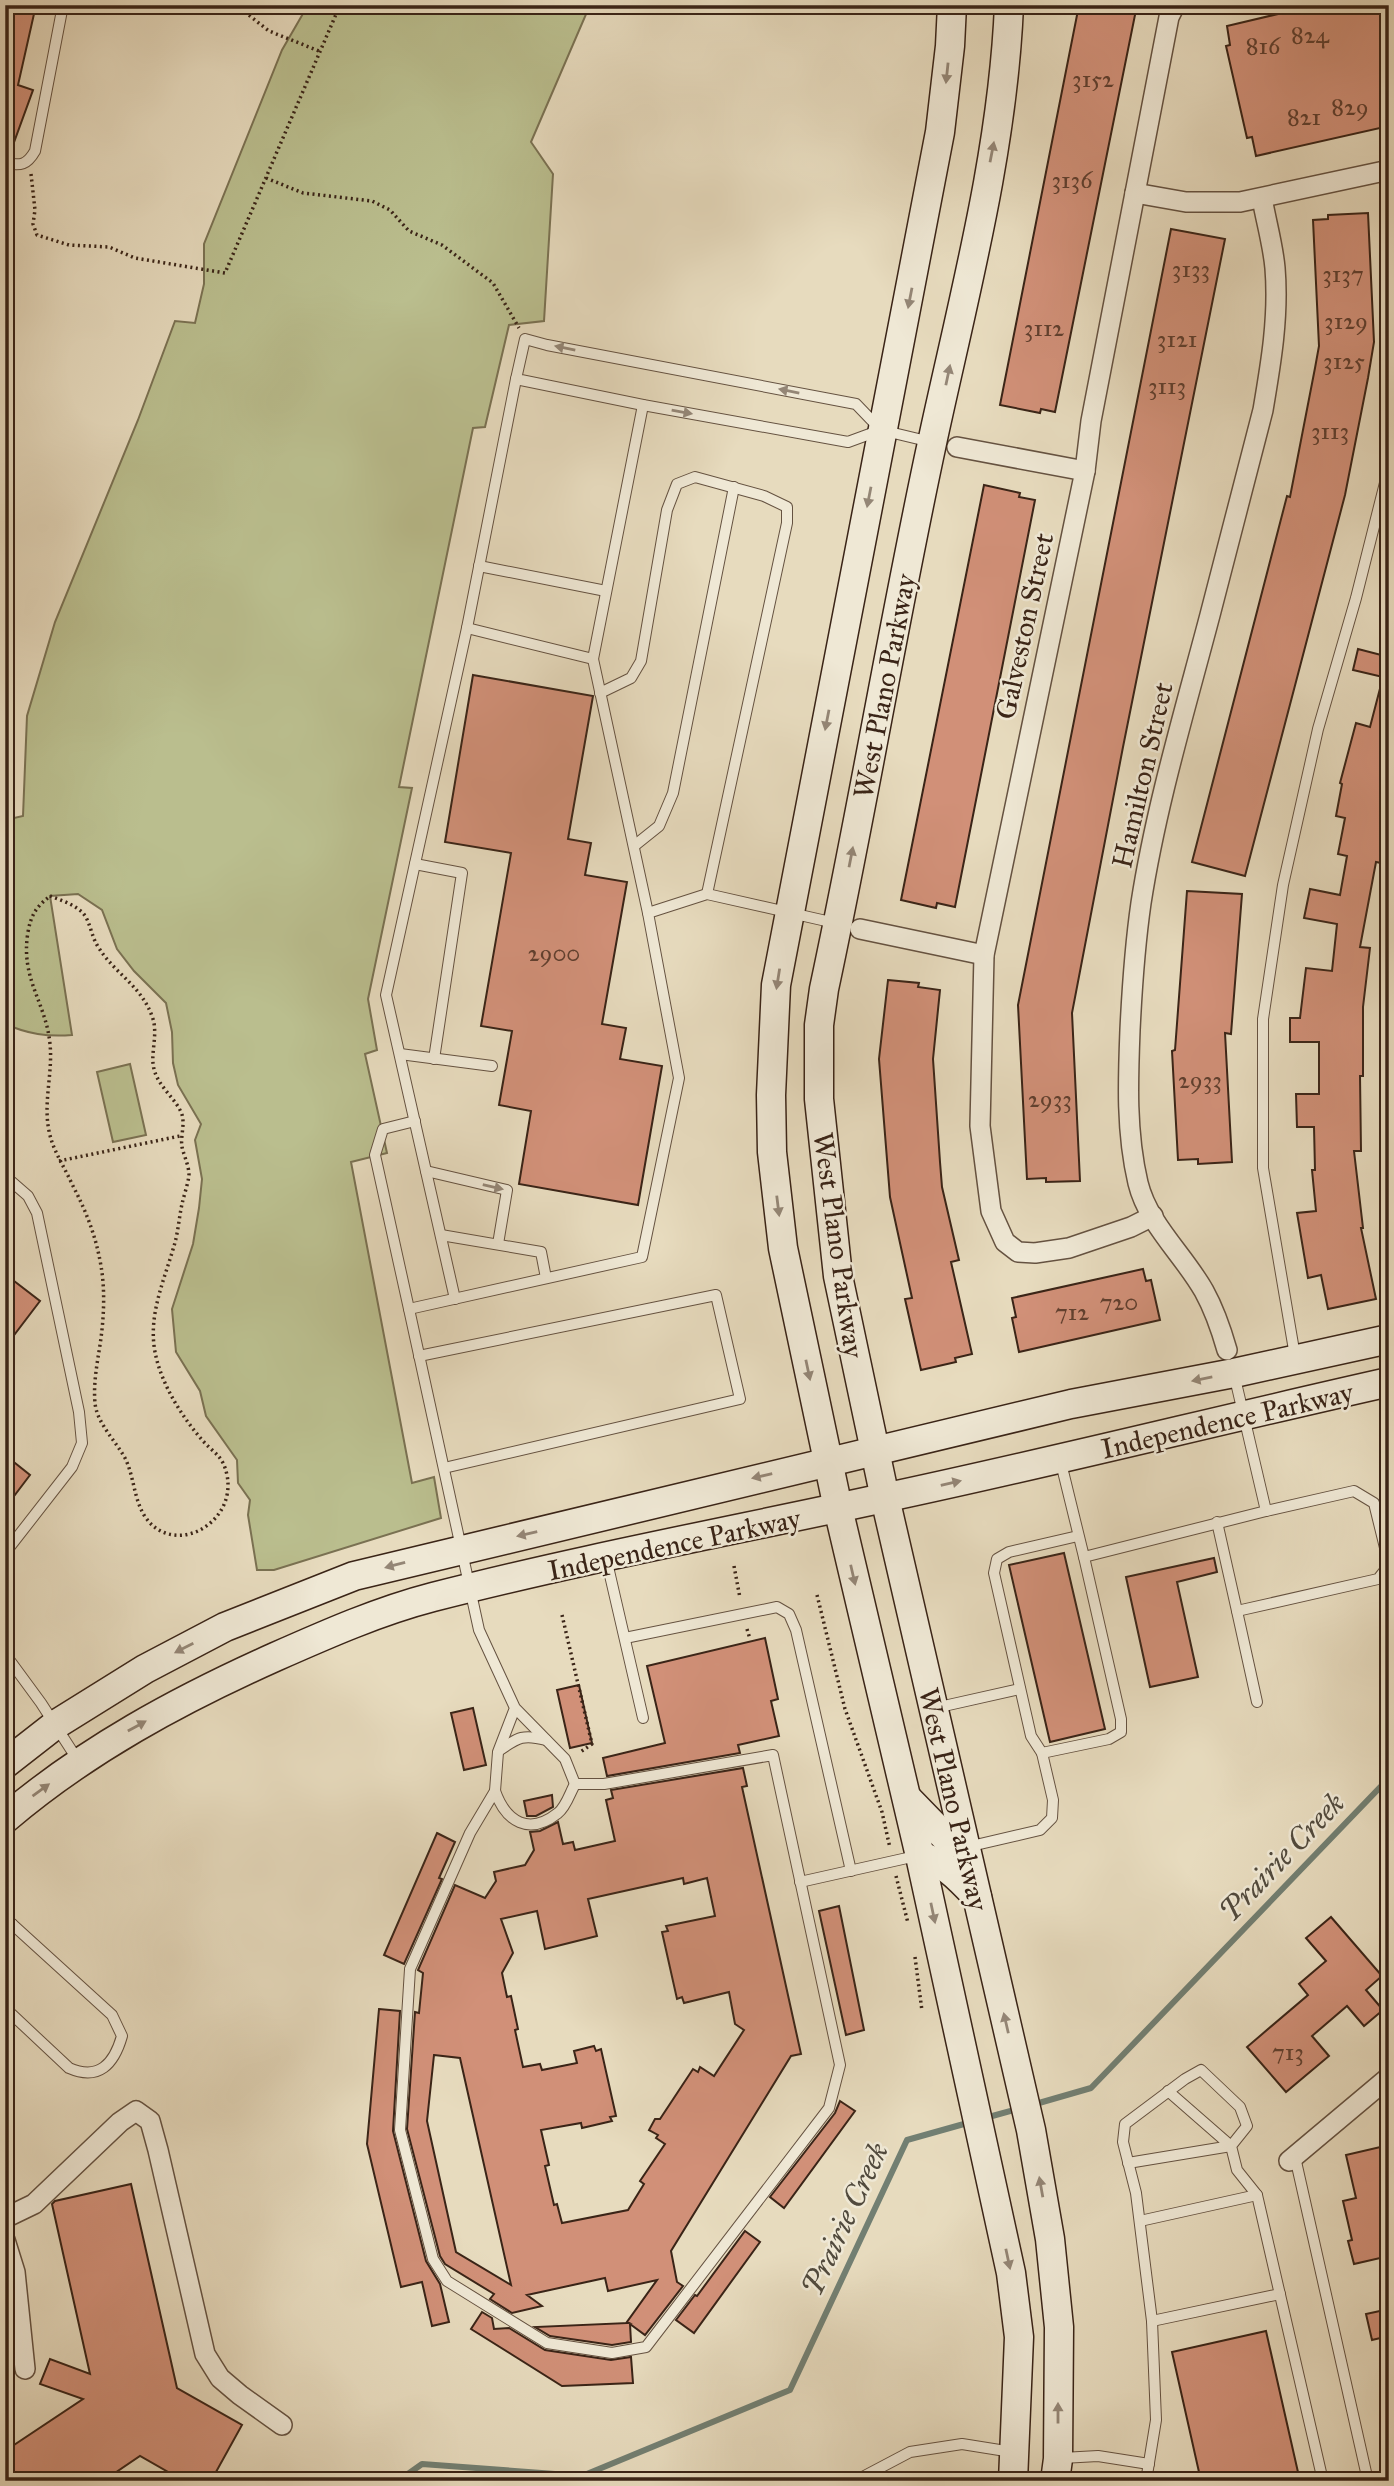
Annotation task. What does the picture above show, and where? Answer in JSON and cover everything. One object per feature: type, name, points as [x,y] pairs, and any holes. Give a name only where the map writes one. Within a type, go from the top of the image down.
[{"type":"main road","name":"West Plano Parkway","points":[[952,5],[940,132],[776,985],[772,1152],[783,1248],[828,1461],[971,2084],[1016,2305],[1019,2337],[1013,2481]]},
{"type":"main road","name":"West Plano Parkway","points":[[1009,5],[1007,60],[999,121],[972,260],[945,444],[849,926],[819,1026],[819,1100],[838,1276],[874,1450],[1031,2130],[1050,2239],[1058,2302],[1057,2470]]},
{"type":"main road","name":"Independence Parkway","points":[[5,1764],[55,1725],[145,1669],[225,1628],[354,1576],[1071,1404],[1230,1361],[1296,1359],[1389,1339]]},
{"type":"main road","name":"Independence Parkway","points":[[5,1819],[32,1796],[125,1733],[203,1690],[347,1625],[432,1597],[1060,1459],[1389,1382]]},
{"type":"main road","points":[[907,1798],[945,1837],[966,1847]]},
{"type":"main road","points":[[920,1856],[948,1868],[977,1897]]},
{"type":"main road","points":[[1016,2453],[1057,2470]]},
{"type":"street","name":"Galveston Street","points":[[1153,1216],[1131,1227],[1069,1248],[1035,1253],[1018,1252],[1004,1242],[991,1211],[980,1126],[984,955],[1085,471],[1091,421],[1169,17],[1175,6]]},
{"type":"street","points":[[1135,193],[1214,204],[1262,198],[1389,170]]},
{"type":"street","name":"Hamilton Street","points":[[1230,1361],[1221,1327],[1203,1290],[1153,1216],[1139,1185],[1130,1141],[1128,1084],[1141,904],[1181,718],[1259,423],[1271,362],[1275,267],[1262,198]]},
{"type":"street","points":[[945,444],[1085,471]]},
{"type":"street","points":[[849,926],[984,955]]},
{"type":"street","points":[[1292,2159],[1389,2077]]},
{"type":"street","points":[[5,2218],[34,2204],[120,2122],[136,2111],[150,2122],[158,2150],[205,2354],[220,2378],[282,2425]]},
{"type":"street","points":[[5,2240],[15,2272],[25,2369]]},
{"type":"lane","points":[[5,163],[19,166],[29,162],[35,151],[63,5]]},
{"type":"lane","points":[[455,1299],[386,995],[467,628],[525,339],[856,404],[881,430]]},
{"type":"lane","points":[[516,379],[848,442],[881,430],[945,444]]},
{"type":"lane","points":[[409,1309],[642,1257],[679,1078],[648,912],[593,659],[643,405]]},
{"type":"lane","points":[[1296,1359],[1263,1168],[1263,1020],[1271,951],[1318,729],[1356,598],[1389,467]]},
{"type":"lane","points":[[600,693],[631,678],[641,661],[667,510],[677,484],[695,477],[764,496],[787,507],[787,523],[707,894]]},
{"type":"lane","points":[[634,846],[659,826],[673,793],[734,487]]},
{"type":"lane","points":[[479,566],[606,591]]},
{"type":"lane","points":[[467,628],[593,659]]},
{"type":"lane","points":[[415,864],[462,873],[434,1059]]},
{"type":"lane","points":[[648,912],[707,894],[849,926]]},
{"type":"lane","points":[[400,1054],[492,1066]]},
{"type":"lane","points":[[415,1121],[383,1129],[375,1155],[479,1630],[515,1708],[565,1759],[575,1784],[561,1812],[542,1823],[523,1824],[514,1821],[501,1809],[495,1791],[498,1752],[515,1708]]},
{"type":"lane","points":[[426,1171],[507,1190],[498,1244]]},
{"type":"lane","points":[[5,1176],[28,1196],[37,1213],[79,1412],[82,1443],[72,1467],[5,1553]]},
{"type":"lane","points":[[441,1234],[541,1252],[546,1278]]},
{"type":"lane","points":[[419,1356],[716,1295],[729,1348],[740,1399],[444,1468]]},
{"type":"lane","points":[[1230,1361],[1266,1511]]},
{"type":"lane","points":[[1042,1753],[1109,1739],[1121,1732],[1121,1720],[1060,1459]]},
{"type":"lane","points":[[1084,1557],[1217,1522],[1354,1491],[1374,1503],[1389,1564],[1378,1579],[1237,1611]]},
{"type":"lane","points":[[1217,1522],[1257,1702]]},
{"type":"lane","points":[[966,1847],[1040,1830],[1052,1818],[1054,1800],[1042,1753],[1031,1736],[994,1573],[997,1559],[1009,1552],[1078,1536]]},
{"type":"lane","points":[[606,1558],[643,1718]]},
{"type":"lane","points":[[625,1638],[777,1607],[789,1614],[796,1630],[851,1871]]},
{"type":"lane","points":[[5,1654],[79,1763]]},
{"type":"lane","points":[[933,1709],[1020,1689]]},
{"type":"lane","points":[[498,1752],[517,1737],[533,1737],[547,1741]]},
{"type":"lane","points":[[495,1791],[470,1833],[410,1969],[400,2130],[433,2259],[447,2281],[547,2343],[612,2353],[646,2347],[829,2108],[840,2065],[773,1755],[604,1784],[575,1784]]},
{"type":"lane","points":[[800,1882],[920,1856]]},
{"type":"lane","points":[[5,2008],[69,2068],[82,2074],[108,2065],[117,2053],[122,2036],[112,2015],[7,1924]]},
{"type":"lane","points":[[1128,2163],[1231,2146],[1247,2126],[1240,2107],[1201,2070],[1125,2124],[1123,2142],[1140,2221],[1152,2321],[1156,2420],[1146,2481]]},
{"type":"lane","points":[[1168,2091],[1231,2146],[1237,2170],[1257,2195],[1324,2481]]},
{"type":"lane","points":[[1292,2159],[1368,2481]]},
{"type":"lane","points":[[1140,2221],[1257,2195]]},
{"type":"lane","points":[[1152,2321],[1280,2294]]},
{"type":"lane","points":[[855,2481],[911,2452],[962,2444],[1016,2453]]},
{"type":"lane","points":[[1057,2470],[1098,2456],[1149,2464]]},
{"type":"path","points":[[236,5],[269,31],[320,52]]},
{"type":"path","points":[[29,162],[35,210],[33,224],[37,235],[69,245],[109,247],[135,258],[225,273],[340,5]]},
{"type":"path","points":[[266,178],[303,192],[372,201],[390,209],[409,231],[442,245],[493,283],[525,339]]},
{"type":"path","points":[[50,896],[65,901],[85,914],[97,944],[112,966],[130,981],[145,1000],[154,1023],[154,1072],[181,1112],[181,1136],[189,1173],[176,1240],[157,1293],[154,1349],[162,1378],[184,1416],[204,1442],[221,1456],[229,1491],[216,1520],[189,1534],[170,1534],[156,1530],[146,1518],[138,1503],[126,1461],[95,1408],[95,1381],[104,1308],[102,1269],[88,1216],[59,1161],[49,1132],[49,1037],[29,979],[25,947],[30,917],[39,904],[50,896]]},
{"type":"path","points":[[59,1161],[181,1136]]},
{"type":"path","points":[[734,1566],[740,1598]]},
{"type":"path","points":[[817,1595],[845,1709],[889,1843]]},
{"type":"path","points":[[562,1615],[592,1744],[577,1754]]},
{"type":"path","points":[[746,1623],[750,1639]]},
{"type":"path","points":[[897,1881],[909,1927]]},
{"type":"path","points":[[914,1949],[922,2011]]},
{"type":"green space","points":[[308,5],[590,5],[531,142],[553,174],[544,321],[509,325],[485,427],[473,428],[399,787],[412,788],[368,999],[377,1050],[365,1054],[387,1153],[351,1162],[412,1483],[434,1477],[441,1518],[274,1570],[257,1570],[248,1515],[250,1500],[238,1483],[237,1460],[206,1416],[200,1391],[176,1352],[172,1309],[193,1244],[199,1208],[202,1179],[195,1140],[201,1124],[178,1085],[166,1003],[134,971],[117,949],[102,910],[78,894],[50,896],[72,1035],[38,1034],[5,1024],[5,820],[23,816],[27,716],[55,622],[138,420],[175,321],[195,323],[204,284],[204,244],[282,50]]},
{"type":"green space","points":[[130,1064],[146,1135],[113,1142],[97,1072]]},
{"type":"building","points":[[5,5],[36,5],[18,85],[33,90],[9,156],[5,156]]},
{"type":"building","points":[[1079,5],[1137,5],[1055,412],[1041,409],[1040,413],[1000,405]]},
{"type":"building","points":[[1316,5],[1384,5],[1385,11],[1389,10],[1389,126],[1256,156],[1252,137],[1247,138],[1226,46],[1230,45],[1227,26]]},
{"type":"building","points":[[1368,213],[1374,342],[1368,378],[1345,495],[1245,876],[1192,862],[1287,496],[1290,497],[1315,368],[1319,346],[1313,220],[1328,219],[1328,215]]},
{"type":"building","points":[[1171,229],[1225,239],[1072,1013],[1080,1181],[1046,1182],[1046,1178],[1027,1179],[1018,1005]]},
{"type":"building","points":[[984,485],[1020,493],[1019,497],[1035,500],[955,907],[937,903],[936,908],[901,900]]},
{"type":"building","points":[[1358,649],[1389,657],[1389,853],[1386,864],[1376,862],[1360,947],[1370,948],[1363,1007],[1361,1151],[1354,1151],[1361,1228],[1376,1299],[1328,1309],[1321,1275],[1308,1278],[1297,1213],[1316,1211],[1312,1170],[1315,1170],[1314,1127],[1297,1127],[1296,1094],[1319,1094],[1319,1042],[1290,1042],[1290,1018],[1300,1018],[1306,968],[1332,971],[1337,924],[1304,918],[1310,889],[1340,895],[1347,856],[1338,854],[1345,818],[1336,816],[1342,784],[1340,783],[1356,723],[1370,727],[1383,677],[1353,670]]},
{"type":"building","points":[[473,675],[593,696],[568,839],[591,843],[585,875],[627,882],[602,1024],[626,1028],[620,1059],[662,1066],[638,1205],[519,1184],[531,1111],[499,1105],[512,1031],[481,1026],[511,853],[445,842]]},
{"type":"building","points":[[1187,891],[1242,894],[1231,1034],[1225,1033],[1232,1162],[1198,1164],[1198,1159],[1178,1160],[1172,1051],[1175,1050]]},
{"type":"building","points":[[888,980],[919,983],[918,987],[940,990],[933,1059],[942,1187],[959,1260],[951,1262],[972,1354],[955,1358],[956,1362],[921,1370],[905,1299],[912,1298],[890,1197],[879,1059]]},
{"type":"building","points":[[1143,1269],[1146,1281],[1151,1280],[1160,1320],[1019,1352],[1012,1318],[1016,1317],[1012,1298]]},
{"type":"building","points":[[5,1274],[40,1301],[5,1347]]},
{"type":"building","points":[[5,1455],[30,1475],[5,1508]]},
{"type":"building","points":[[1064,1553],[1105,1729],[1050,1742],[1009,1565]]},
{"type":"building","points":[[1214,1558],[1217,1572],[1177,1582],[1198,1677],[1150,1687],[1126,1577]]},
{"type":"building","points":[[765,1638],[778,1699],[771,1701],[779,1736],[738,1745],[740,1753],[607,1776],[603,1758],[665,1743],[647,1666]]},
{"type":"building","points":[[579,1685],[592,1743],[570,1748],[557,1690]]},
{"type":"building","points":[[473,1708],[486,1765],[464,1770],[451,1713]]},
{"type":"building","points":[[743,1768],[747,1786],[742,1787],[801,2054],[791,2056],[671,2251],[677,2282],[683,2286],[645,2335],[630,2324],[631,2342],[612,2345],[550,2336],[535,2327],[629,2323],[627,2322],[657,2280],[608,2291],[605,2278],[527,2295],[542,2306],[512,2313],[490,2299],[494,2294],[445,2264],[440,2256],[407,2129],[415,2012],[419,2013],[423,1973],[418,1970],[455,1885],[485,1898],[496,1881],[494,1872],[525,1865],[534,1850],[530,1832],[540,1831],[558,1822],[563,1844],[573,1842],[575,1850],[615,1841],[606,1800],[613,1798],[611,1790]],"holes":[[[683,1878],[684,1884],[707,1878],[715,1916],[666,1926],[668,1931],[662,1932],[677,1999],[682,1997],[684,2003],[729,1992],[735,2024],[744,2030],[714,2076],[700,2067],[698,2072],[693,2069],[660,2119],[655,2119],[649,2130],[658,2135],[656,2138],[665,2144],[640,2181],[644,2184],[628,2210],[562,2223],[557,2204],[554,2205],[545,2166],[549,2165],[541,2130],[581,2123],[582,2128],[612,2121],[610,2117],[616,2116],[601,2049],[596,2051],[594,2046],[574,2051],[577,2063],[542,2070],[540,2064],[523,2067],[511,1996],[507,1997],[502,1973],[513,1953],[501,1919],[537,1911],[545,1949],[597,1936],[588,1899]],[[434,2055],[460,2058],[511,2285],[456,2252],[427,2121]]]},
{"type":"building","points":[[552,1795],[553,1807],[536,1816],[527,1816],[524,1801]]},
{"type":"building","points":[[437,1833],[455,1842],[439,1878],[442,1879],[404,1964],[384,1955]]},
{"type":"building","points":[[839,1906],[864,2030],[846,2035],[819,1911]]},
{"type":"building","points":[[1331,1917],[1382,1976],[1366,1990],[1383,2010],[1364,2026],[1347,2006],[1312,2036],[1329,2056],[1286,2092],[1247,2047],[1308,1995],[1299,1984],[1326,1961],[1306,1938]]},
{"type":"building","points":[[379,2009],[400,2011],[393,2131],[426,2261],[440,2284],[449,2322],[432,2326],[422,2282],[401,2287],[367,2144]]},
{"type":"building","points":[[840,2101],[855,2111],[784,2208],[770,2197],[835,2113]]},
{"type":"building","points":[[1389,2145],[1389,2256],[1354,2264],[1348,2241],[1352,2240],[1343,2201],[1356,2198],[1346,2155]]},
{"type":"building","points":[[131,2184],[177,2388],[242,2425],[211,2481],[184,2481],[140,2456],[103,2481],[11,2481],[5,2472],[5,2451],[83,2399],[40,2384],[50,2359],[90,2374],[52,2204],[55,2201]]},
{"type":"building","points":[[745,2231],[760,2242],[694,2333],[676,2320]]},
{"type":"building","points":[[1389,2309],[1389,2336],[1372,2340],[1366,2314]]},
{"type":"building","points":[[482,2312],[492,2318],[494,2329],[509,2328],[545,2350],[611,2360],[631,2357],[633,2383],[562,2386],[471,2329]]},
{"type":"building","points":[[1266,2331],[1300,2481],[1201,2481],[1172,2352]]},
{"type":"waterway","name":"Prairie Creek","points":[[1032,2105],[1091,2088],[1389,1778]]},
{"type":"waterway","name":"Prairie Creek","points":[[985,2118],[1018,2109]]},
{"type":"waterway","name":"Prairie Creek","points":[[398,2481],[422,2464],[582,2476],[790,2390],[907,2140],[971,2122]]}]
